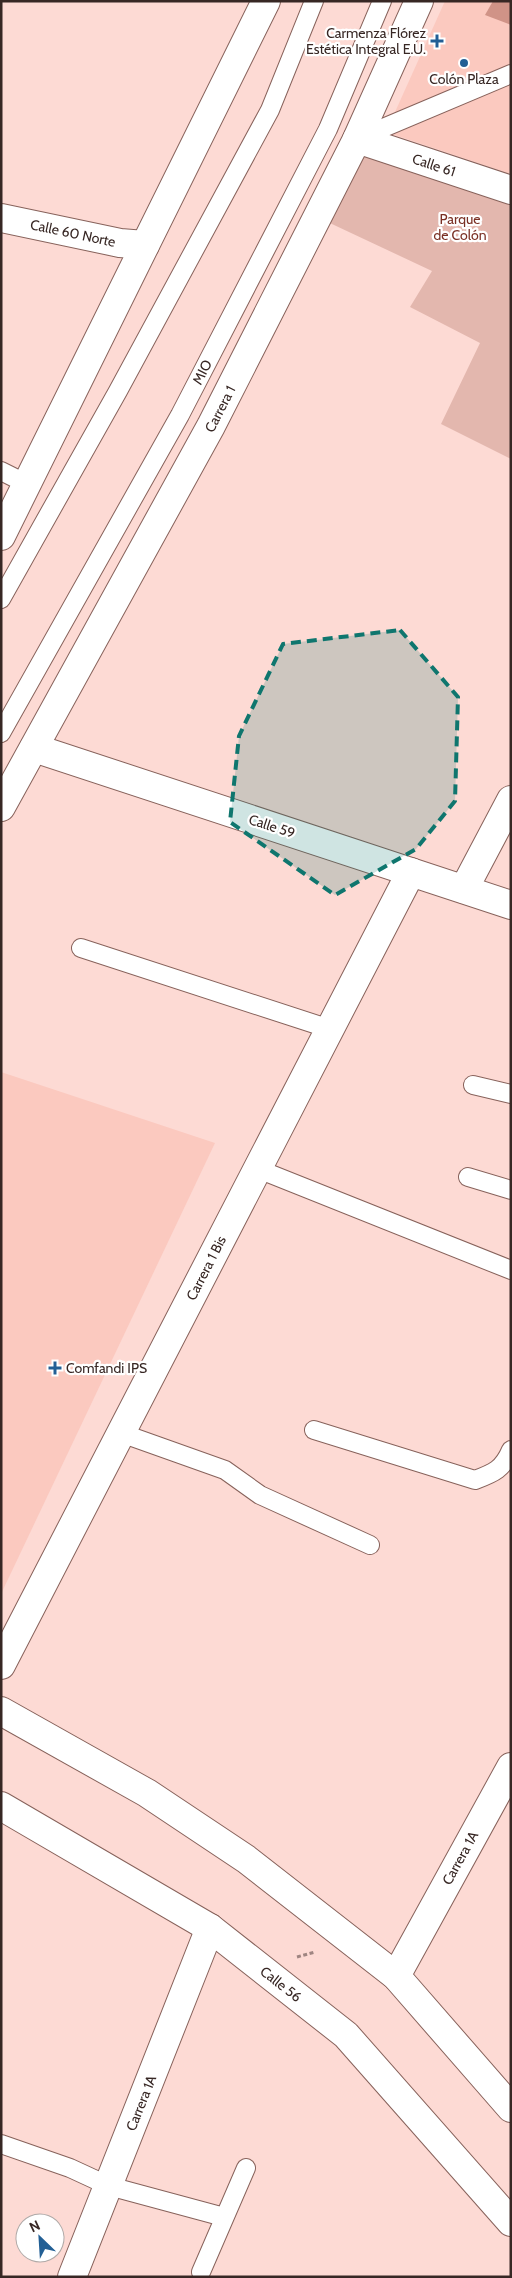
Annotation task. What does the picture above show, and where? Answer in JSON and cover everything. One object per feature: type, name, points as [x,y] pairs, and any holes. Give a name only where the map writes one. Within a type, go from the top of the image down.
[{"type":"street","points":[[1,536],[266,1]]},
{"type":"street","name":"Carrera 1","points":[[1,807],[211,426],[357,139],[419,1]]},
{"type":"street","name":"Calle 61","points":[[357,139],[511,190]]},
{"type":"street","name":"Calle 60 Norte","points":[[1,218],[120,243],[145,246]]},
{"type":"street","name":"Calle 59","points":[[34,748],[511,905]]},
{"type":"street","points":[[464,889],[511,800]]},
{"type":"street","name":"Carrera 1 Bis","points":[[1,1664],[411,872]]},
{"type":"street","points":[[1,1711],[147,1793],[246,1860],[396,1976],[511,2108]]},
{"type":"street","name":"Carrera 1A","points":[[396,1976],[511,1767]]},
{"type":"street","name":"Calle 56","points":[[1,1806],[210,1928],[346,2035],[511,2222]]},
{"type":"street","name":"Carrera 1A","points":[[72,2277],[210,1928]]},
{"type":"lane","points":[[1,599],[118,391],[270,110],[314,1]]},
{"type":"lane","name":"MIO","points":[[1,733],[180,415],[328,129],[382,1]]},
{"type":"lane","points":[[357,139],[511,74]]},
{"type":"lane","points":[[1,471],[27,484]]},
{"type":"lane","points":[[81,948],[330,1030]]},
{"type":"lane","points":[[473,1085],[511,1094]]},
{"type":"lane","points":[[258,1169],[511,1270]]},
{"type":"lane","points":[[468,1177],[511,1190]]},
{"type":"lane","points":[[314,1430],[475,1480],[492,1474],[505,1464],[511,1450]]},
{"type":"lane","points":[[121,1433],[225,1470],[260,1495],[370,1545]]},
{"type":"lane","points":[[1,2144],[70,2168],[109,2186],[224,2217]]},
{"type":"lane","points":[[201,2272],[246,2168]]},
{"type":"path","points":[[259,1967],[352,1942]]},
{"type":"highlighted area","points":[[400,630],[458,697],[455,801],[416,849],[335,895],[230,822],[239,736],[283,644]]},
{"type":"shaded area","name":"Colón Plaza","points":[[445,1],[511,1],[511,174],[386,132]]},
{"type":"shaded area","name":"Comfandi IPS","points":[[1,1072],[215,1143],[1,1594]]},
{"type":"green space","name":"Parque de Colón","points":[[357,139],[511,190],[511,459],[441,424],[480,343],[410,307],[432,271],[317,217]]},
{"type":"building","points":[[493,1],[511,1],[511,25],[485,15]]},
{"type":"place","name":"Carmenza Flórez Estética Integral E.U.","points":[[437,41]]},
{"type":"place","name":"Colón Plaza","points":[[464,63]]},
{"type":"place","name":"Comfandi IPS","points":[[55,1368]]}]
